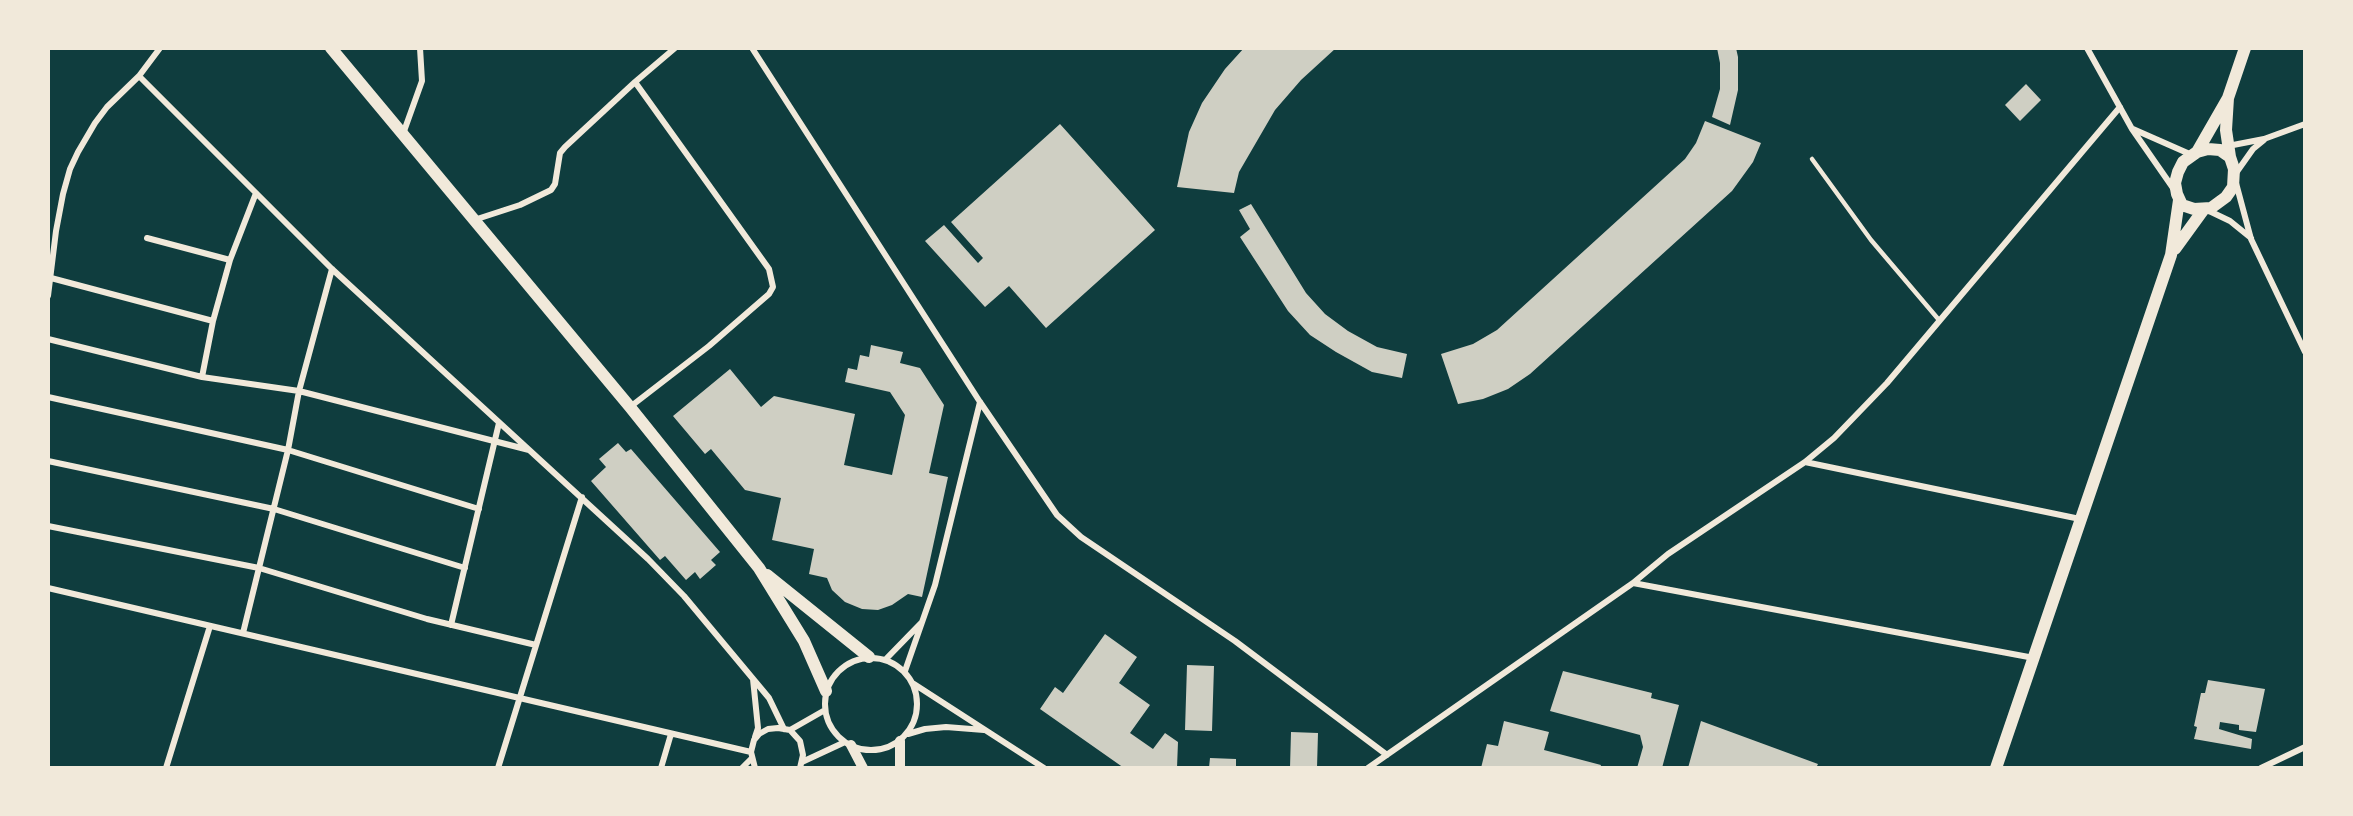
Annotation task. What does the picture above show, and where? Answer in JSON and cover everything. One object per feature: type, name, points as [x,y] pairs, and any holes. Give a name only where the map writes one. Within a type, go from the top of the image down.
[{"type":"main road","points":[[331,48],[630,407],[759,568],[804,641],[826,691]]},
{"type":"main road","points":[[2199,152],[2228,98],[2245,48]]},
{"type":"main road","points":[[2178,197],[2188,208],[2205,209],[2217,205],[2226,197],[2235,176],[2226,130],[2228,98]]},
{"type":"main road","points":[[1996,768],[2171,255],[2178,197],[2178,172],[2183,162],[2199,152],[2229,151]]},
{"type":"main road","points":[[2171,255],[2205,209]]},
{"type":"main road","points":[[759,568],[869,657]]},
{"type":"street","points":[[48,296],[63,194],[78,152],[107,107],[139,76],[160,48]]},
{"type":"street","points":[[403,135],[422,81],[420,48]]},
{"type":"street","points":[[474,220],[519,205],[551,190],[555,184],[560,153],[635,82],[675,48]]},
{"type":"street","points":[[752,48],[980,402],[1050,506],[1067,526],[1235,641],[1387,755]]},
{"type":"street","points":[[2087,48],[2133,129],[2178,197]]},
{"type":"street","points":[[139,76],[332,269],[582,497],[684,596],[753,678],[769,698],[787,729],[800,741],[803,748],[801,765]]},
{"type":"street","points":[[630,407],[709,346],[770,294],[773,287],[769,269],[635,82]]},
{"type":"street","points":[[1368,768],[1633,583],[1668,554],[1805,462],[1856,418],[2120,107]]},
{"type":"street","points":[[2229,151],[2305,124]]},
{"type":"street","points":[[2133,129],[2199,152]]},
{"type":"street","points":[[2264,139],[2253,149],[2235,176],[2251,239],[2305,352]]},
{"type":"street","points":[[202,377],[213,321],[230,260],[256,194]]},
{"type":"street","points":[[2205,209],[2230,221],[2251,239]]},
{"type":"street","points":[[147,238],[230,260]]},
{"type":"street","points":[[243,633],[288,450],[299,392],[332,269]]},
{"type":"street","points":[[51,278],[213,321]]},
{"type":"street","points":[[48,339],[202,377],[299,392],[530,451]]},
{"type":"street","points":[[48,397],[288,450],[479,509]]},
{"type":"street","points":[[905,671],[935,585],[980,402]]},
{"type":"street","points":[[451,625],[499,423]]},
{"type":"street","points":[[48,461],[274,508],[465,568]]},
{"type":"street","points":[[1805,462],[2081,519]]},
{"type":"street","points":[[498,768],[582,497]]},
{"type":"street","points":[[48,526],[259,568],[451,625],[536,645]]},
{"type":"street","points":[[1633,583],[2034,658]]},
{"type":"street","points":[[48,588],[671,734],[751,756]]},
{"type":"street","points":[[886,659],[924,620]]},
{"type":"street","points":[[166,768],[210,626]]},
{"type":"street","points":[[863,768],[848,743],[832,728],[825,710],[826,691],[832,678],[842,667],[854,660],[869,657],[886,659],[905,671],[918,697],[917,712],[904,737],[900,768]]},
{"type":"street","points":[[742,768],[751,756],[758,728],[753,678]]},
{"type":"street","points":[[913,683],[1044,768]]},
{"type":"street","points":[[754,740],[768,729],[787,729],[825,710]]},
{"type":"street","points":[[801,765],[848,743],[863,749],[876,750],[889,747],[904,737],[925,729],[946,727],[987,730]]},
{"type":"street","points":[[661,768],[671,734]]},
{"type":"street","points":[[2261,768],[2305,747]]},
{"type":"street","points":[[751,756],[755,768]]},
{"type":"lane","points":[[1812,159],[1871,240],[1939,320]]},
{"type":"building","points":[[1244,48],[1336,48],[1301,80],[1275,110],[1239,172],[1234,193],[1177,187],[1189,132],[1202,103],[1225,69]]},
{"type":"building","points":[[1717,48],[1736,48],[1738,57],[1738,90],[1730,125],[1712,117],[1720,89],[1720,63]]},
{"type":"building","points":[[2026,84],[2041,100],[2020,121],[2005,105]]},
{"type":"building","points":[[1705,121],[1761,143],[1753,162],[1732,191],[1530,374],[1508,389],[1483,399],[1458,404],[1441,354],[1473,344],[1497,330],[1685,159],[1696,143]]},
{"type":"building","points":[[1060,124],[1155,230],[1046,328],[1009,286],[985,307],[925,241],[944,225],[978,263],[983,258],[951,222]]},
{"type":"building","points":[[1251,204],[1306,293],[1325,314],[1348,331],[1377,347],[1407,354],[1402,378],[1372,372],[1336,352],[1310,335],[1288,311],[1240,237],[1250,229],[1239,210]]},
{"type":"building","points":[[871,345],[903,352],[900,363],[920,368],[944,405],[929,473],[948,477],[922,597],[908,594],[892,605],[878,610],[862,609],[845,602],[832,590],[827,578],[809,574],[814,549],[772,540],[781,498],[745,490],[711,449],[705,454],[673,416],[730,369],[761,407],[774,396],[855,414],[844,465],[892,475],[905,415],[890,392],[845,382],[848,368],[857,370],[860,355],[869,357]]},
{"type":"building","points":[[618,443],[626,452],[631,449],[720,552],[711,560],[716,565],[700,579],[695,572],[686,580],[665,556],[660,560],[591,481],[606,467],[599,459]]},
{"type":"building","points":[[1105,634],[1137,657],[1119,683],[1150,705],[1130,733],[1153,749],[1165,733],[1178,742],[1177,768],[1124,768],[1040,709],[1055,687],[1063,693]]},
{"type":"building","points":[[1187,665],[1214,666],[1212,731],[1185,730]]},
{"type":"building","points":[[1563,671],[1652,693],[1651,698],[1679,705],[1662,768],[1637,768],[1643,747],[1640,735],[1550,711]]},
{"type":"building","points":[[2208,680],[2265,689],[2256,732],[2239,730],[2239,725],[2220,722],[2219,729],[2252,739],[2251,749],[2194,739],[2197,727],[2194,726],[2201,693],[2205,693]]},
{"type":"building","points":[[1504,721],[1549,732],[1544,750],[1601,765],[1600,768],[1481,768],[1487,744],[1498,746]]},
{"type":"building","points":[[1701,721],[1818,764],[1816,768],[1688,768]]},
{"type":"building","points":[[1291,732],[1318,733],[1317,768],[1290,768]]},
{"type":"building","points":[[1210,758],[1236,759],[1236,768],[1209,768]]}]
